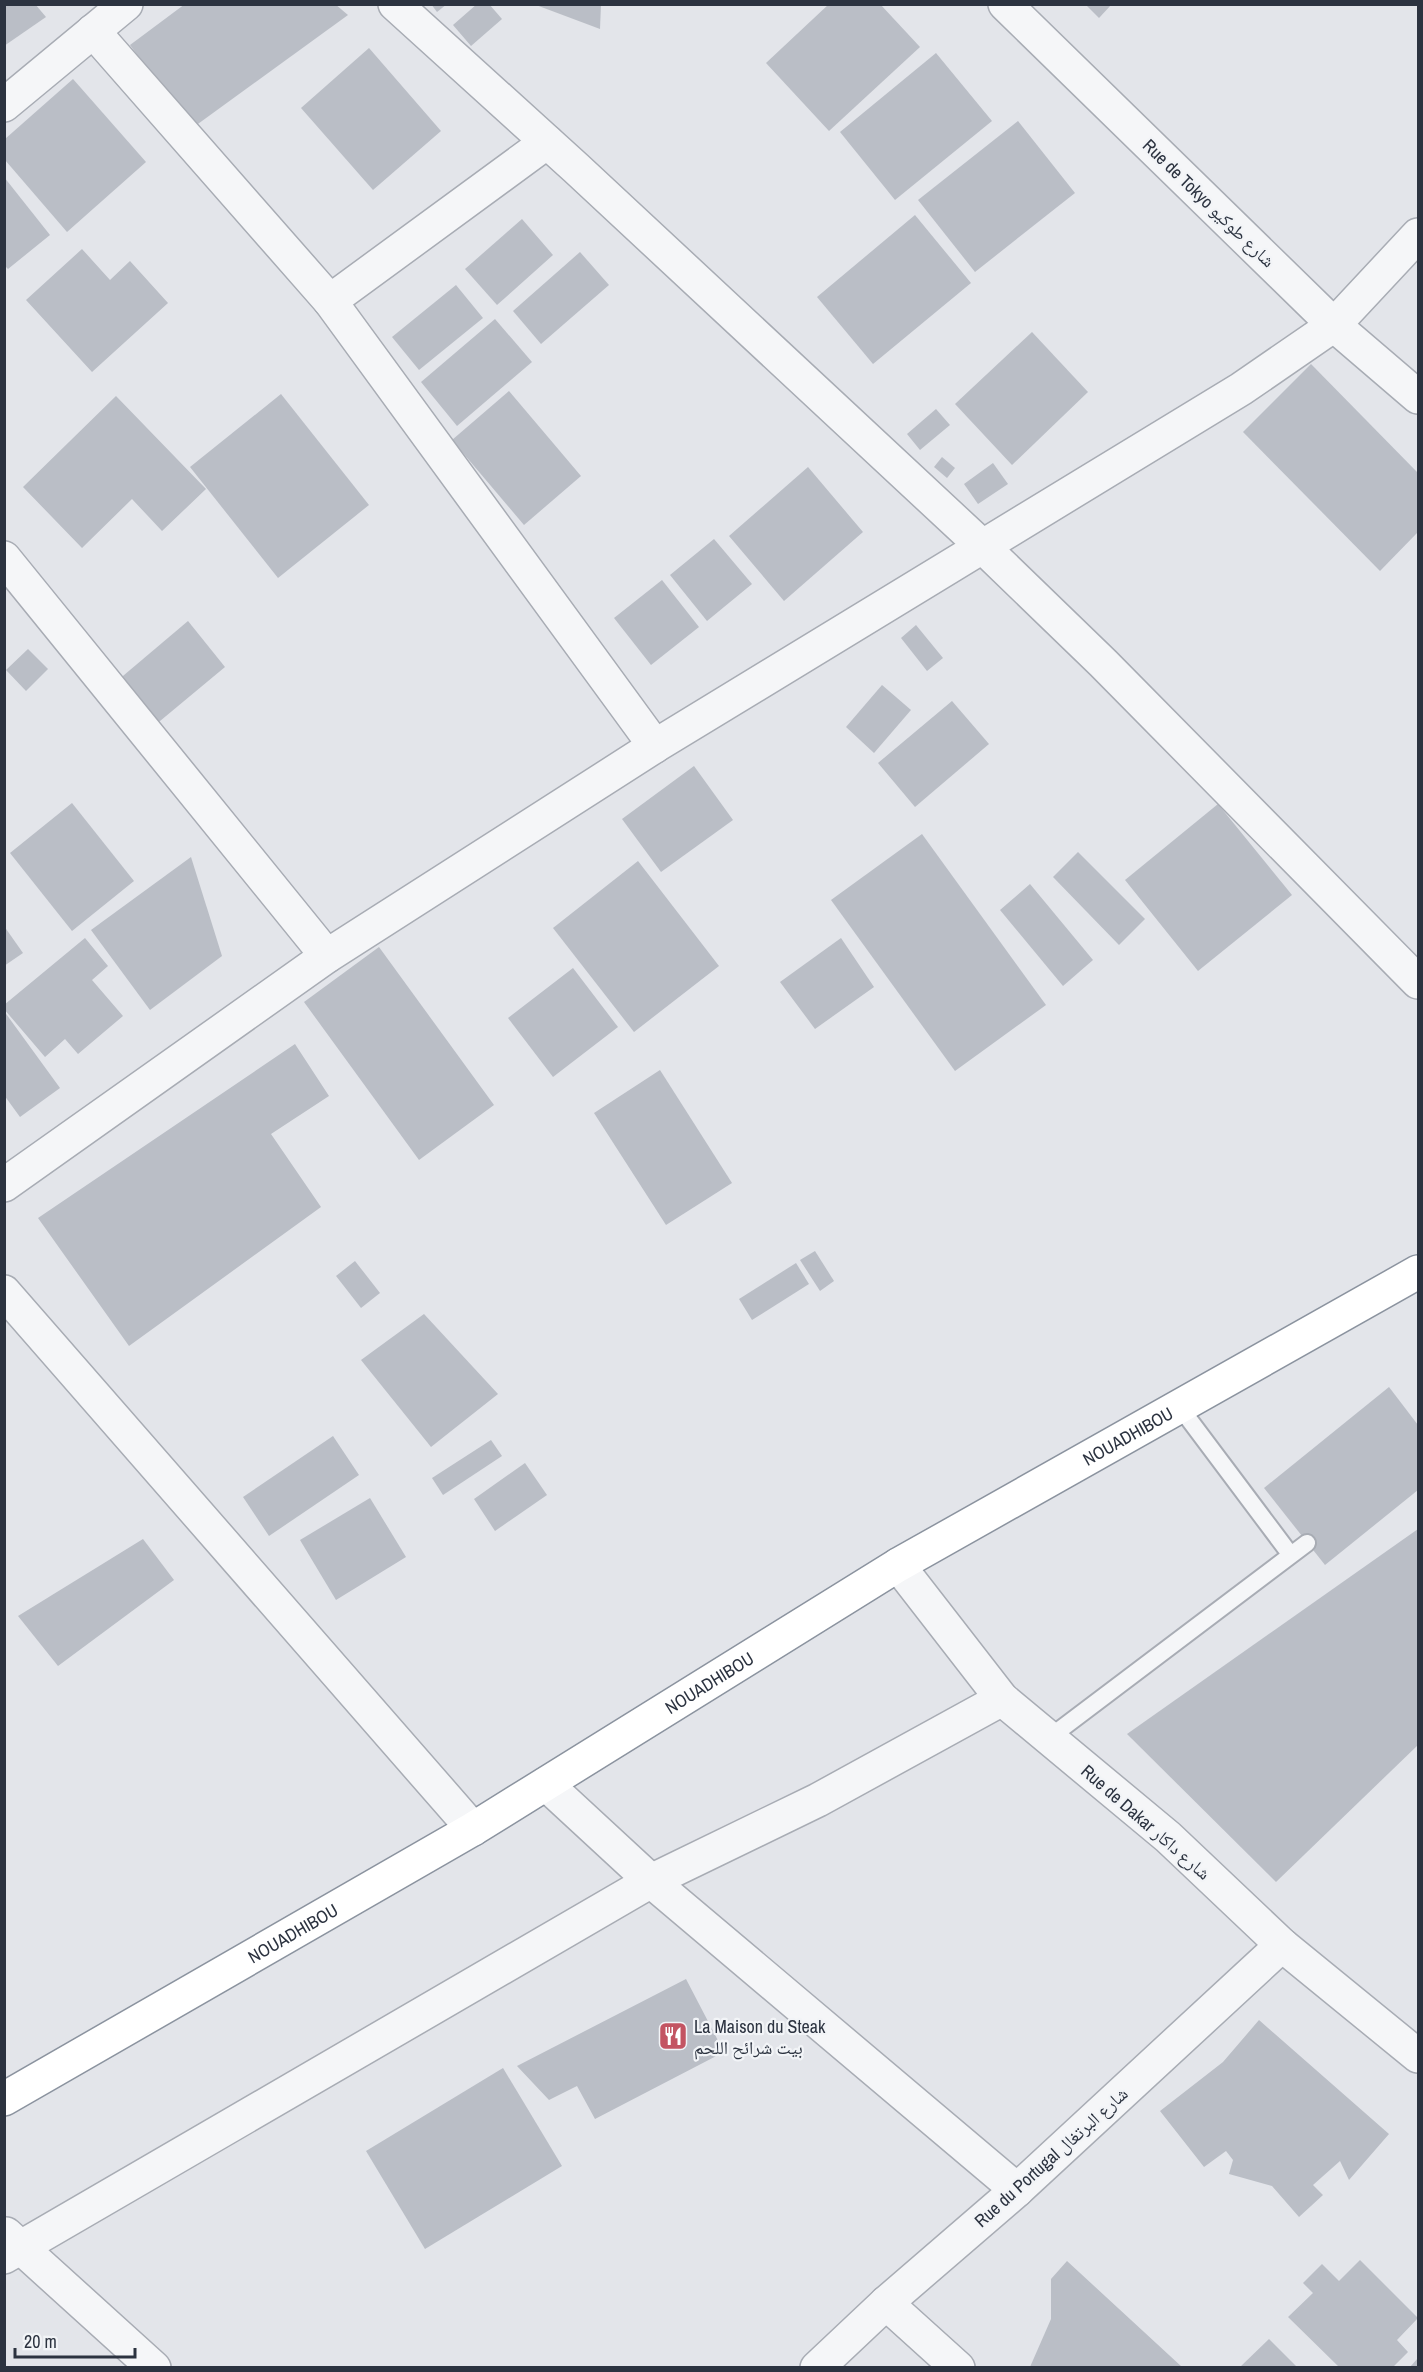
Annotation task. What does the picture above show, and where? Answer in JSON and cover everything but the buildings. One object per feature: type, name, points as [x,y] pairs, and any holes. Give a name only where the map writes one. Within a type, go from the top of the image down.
[{"type":"highway","name":"NOUADHIBOU","points":[[4,2099],[473,1829],[898,1564],[1418,1274]]},
{"type":"street","points":[[4,105],[126,4]]},
{"type":"street","points":[[395,4],[982,546],[1103,663],[1419,982]]},
{"type":"street","name":"Rue de Tokyo شارع طوكيو","points":[[1005,4],[1334,325],[1419,397]]},
{"type":"street","points":[[93,31],[330,301],[655,746]]},
{"type":"street","points":[[330,301],[547,142]]},
{"type":"street","points":[[4,1185],[327,956],[655,746],[1241,388],[1334,325],[1419,235]]},
{"type":"street","points":[[4,558],[327,956]]},
{"type":"street","points":[[4,1293],[473,1829]]},
{"type":"street","name":"Rue de Dakar شارع داكار","points":[[898,1564],[1002,1699],[1168,1837],[1282,1945],[1419,2056]]},
{"type":"street","points":[[154,2367],[10,2246],[651,1881],[818,1800],[1002,1699]]},
{"type":"street","points":[[546,1784],[651,1881],[1017,2190]]},
{"type":"street","name":"Rue du Portugal شارع البرتغال","points":[[817,2367],[886,2303],[1017,2190],[1282,1945]]},
{"type":"street","points":[[886,2303],[958,2367]]},
{"type":"lane","points":[[1179,1406],[1290,1554]]},
{"type":"lane","points":[[1049,1738],[1307,1543]]},
{"type":"place","name":"La Maison du Steak بيت شرائح اللحم","points":[[673,2036]]}]
